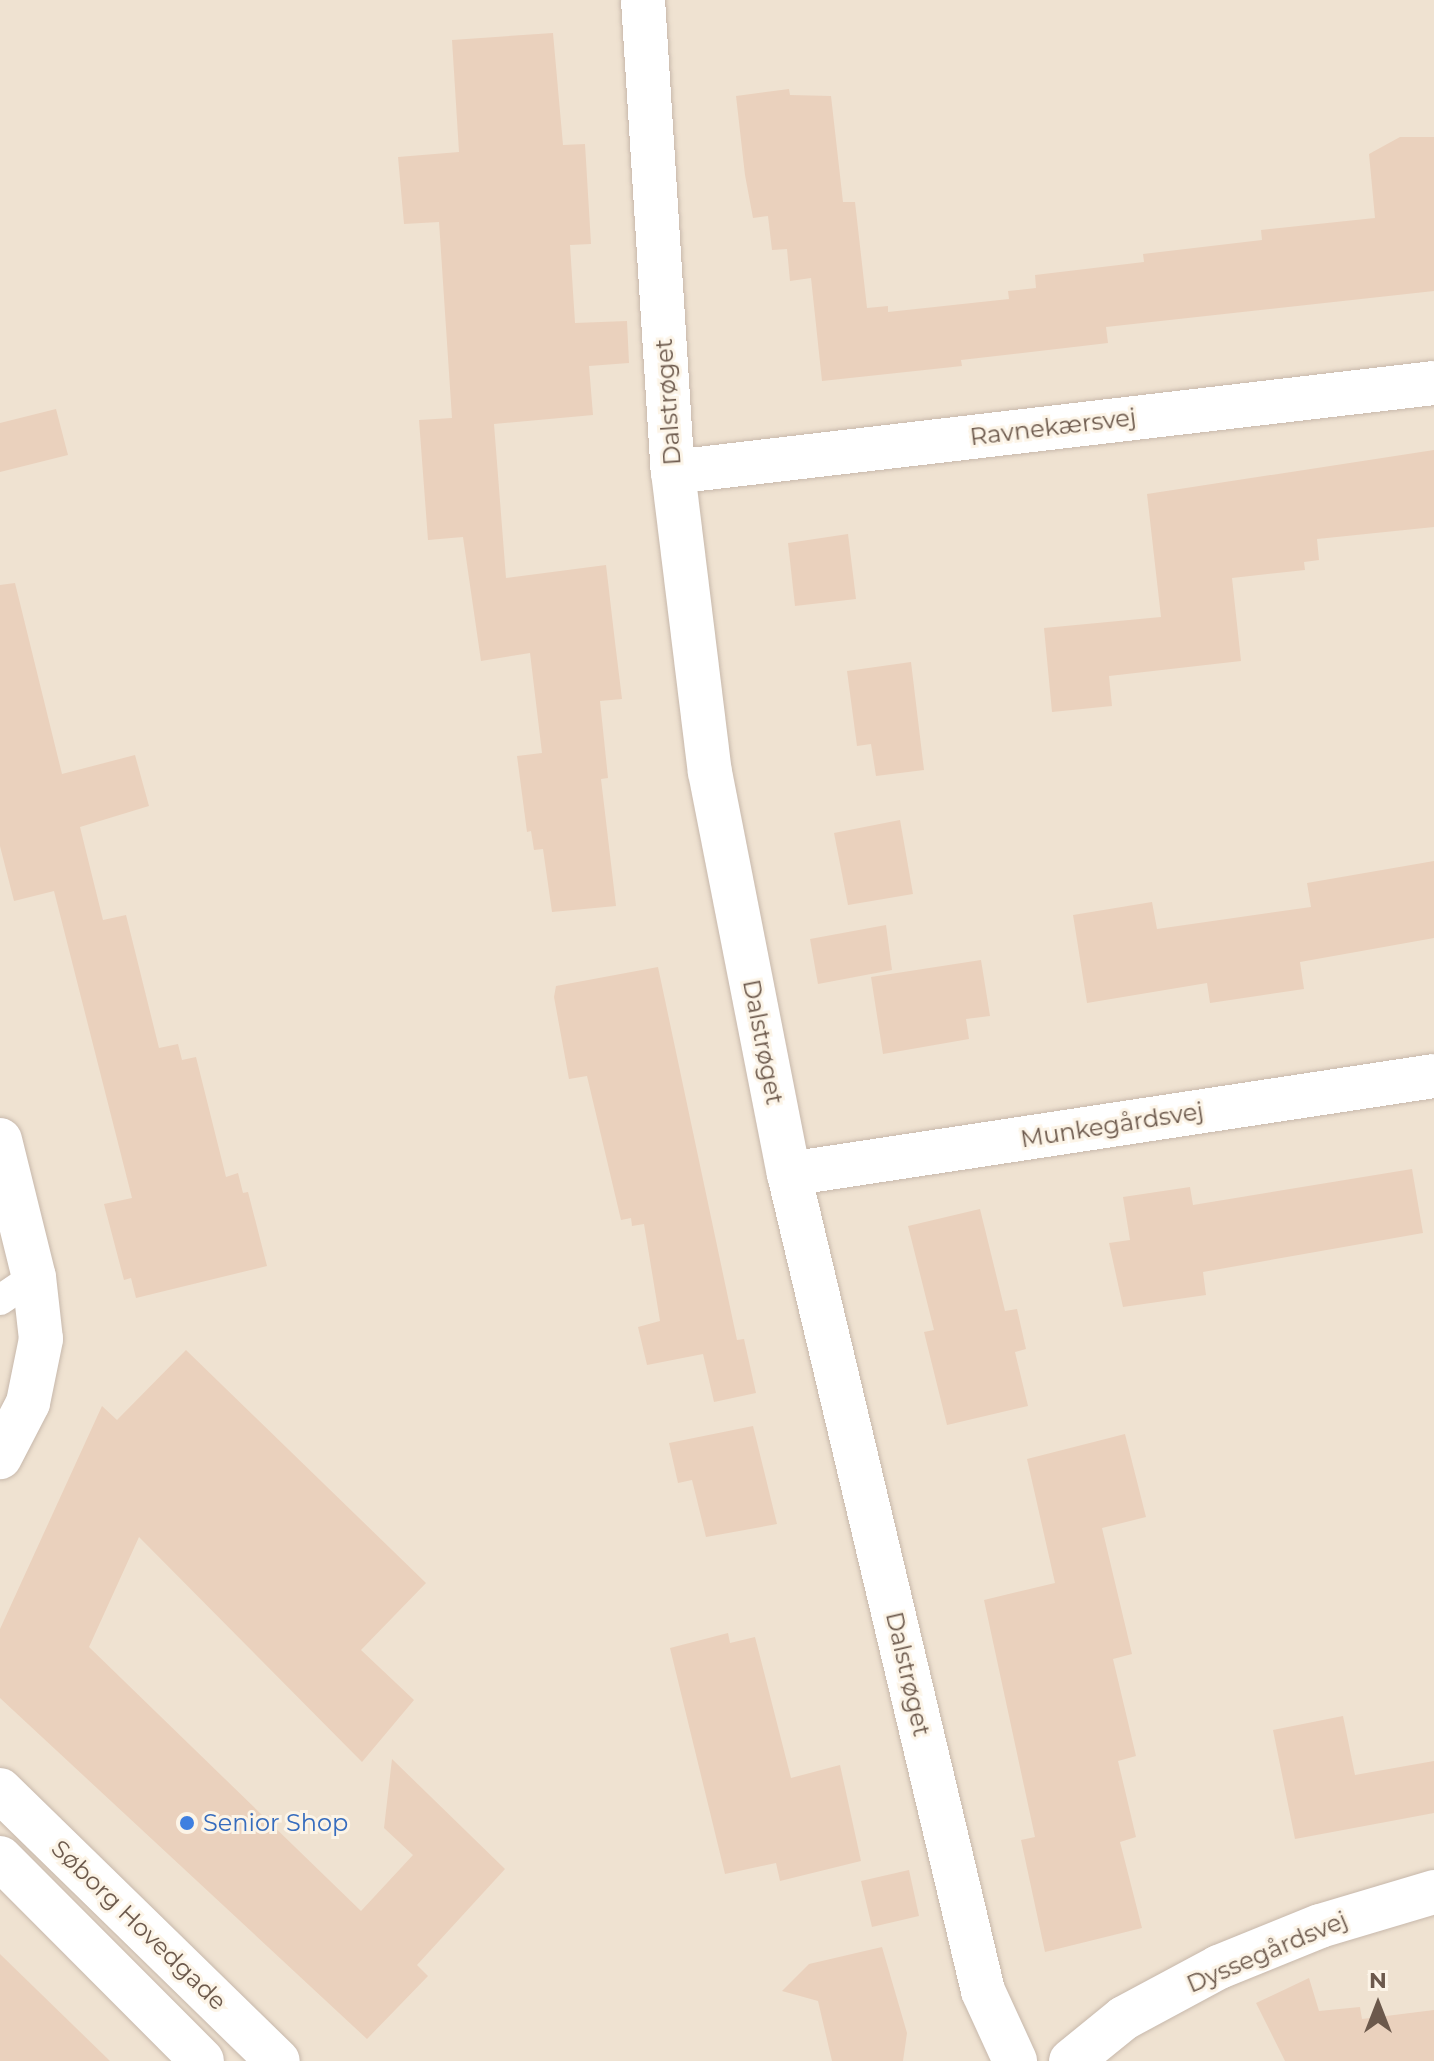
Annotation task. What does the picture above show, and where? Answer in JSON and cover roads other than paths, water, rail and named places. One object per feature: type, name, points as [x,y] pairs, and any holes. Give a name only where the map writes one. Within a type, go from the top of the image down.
[{"type":"street","name":"Dalstrøget","points":[[643,0],[673,472],[710,772],[789,1174],[983,1991],[1015,2061]]},
{"type":"street","name":"Ravnekærsvej","points":[[673,472],[1434,383]]},
{"type":"street","name":"Munkegårdsvej","points":[[789,1174],[1434,1076]]},
{"type":"street","points":[[0,1457],[28,1403],[41,1339],[17,1289],[1,1153]]},
{"type":"street","name":"Søborg Hovedgade","points":[[0,1790],[278,2061]]},
{"type":"street","name":"Søborg Hovedgade","points":[[0,1858],[202,2061]]},
{"type":"street","name":"Dyssegårdsvej","points":[[1071,2061],[1124,2018],[1219,1967],[1320,1926],[1434,1892]]},
{"type":"place","name":"Senior Shop","points":[[187,1823]]}]
